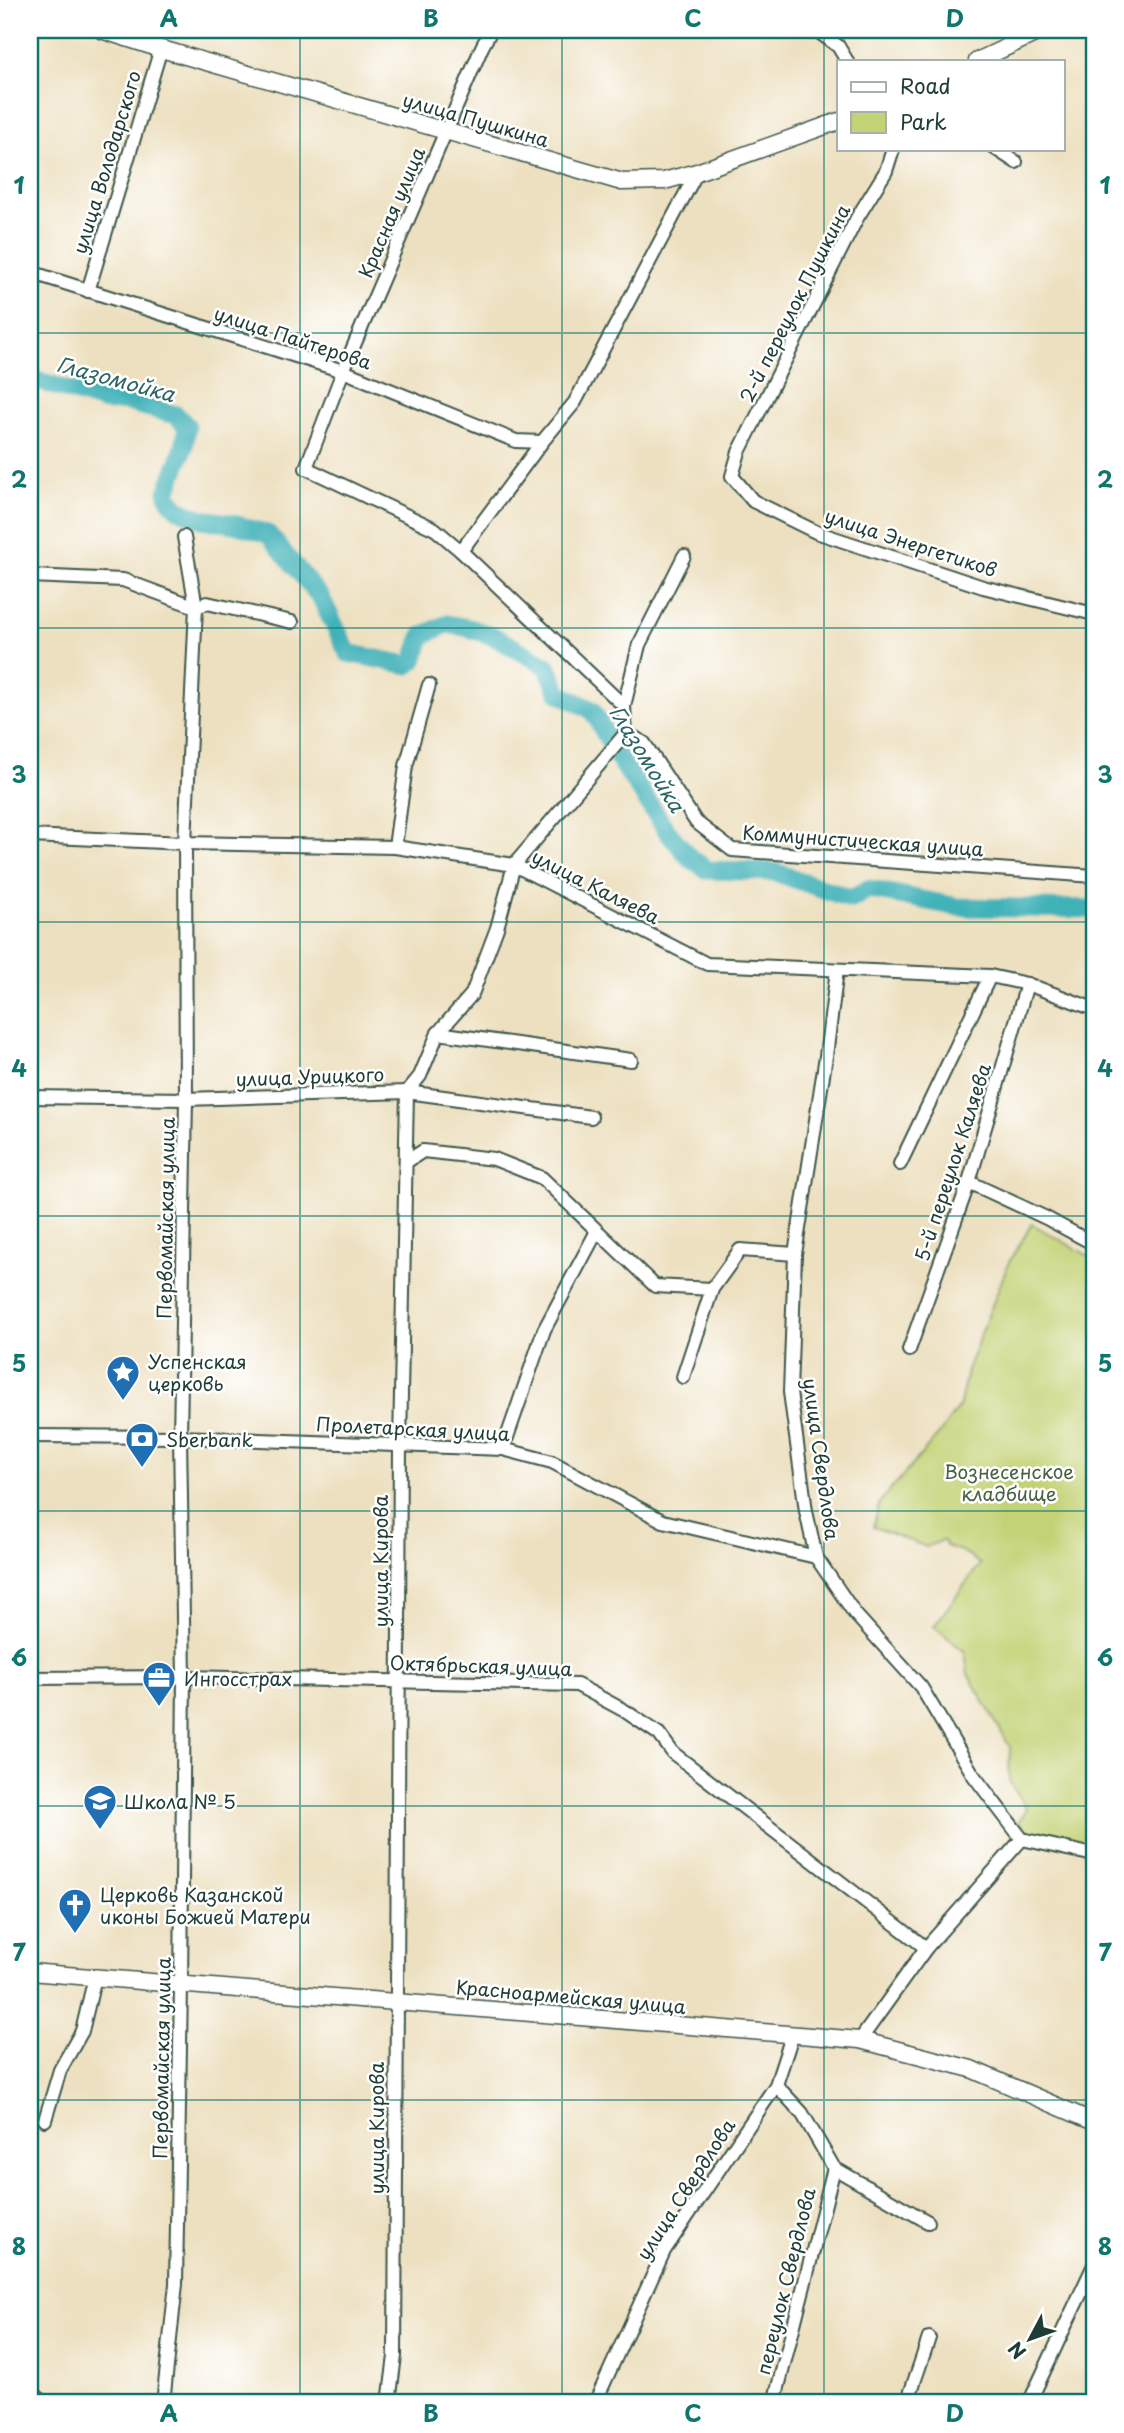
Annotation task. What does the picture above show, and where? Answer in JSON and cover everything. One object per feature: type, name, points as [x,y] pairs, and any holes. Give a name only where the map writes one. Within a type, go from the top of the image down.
[{"type":"main road","name":"улица Пушкина","points":[[101,30],[622,182],[664,181],[697,172],[837,122]]},
{"type":"main road","points":[[979,60],[1043,30]]},
{"type":"main road","name":"Красноармейская улица","points":[[30,1972],[860,2040],[971,2069],[1094,2122]]},
{"type":"street","points":[[151,46],[158,30]]},
{"type":"street","name":"Красная улица","points":[[343,371],[491,30]]},
{"type":"street","points":[[816,30],[838,46],[846,60]]},
{"type":"street","name":"улица Володарского","points":[[88,291],[159,55],[151,46]]},
{"type":"street","name":"2-й переулок Пушкина","points":[[732,476],[739,452],[857,218],[886,171],[893,150]]},
{"type":"street","points":[[998,150],[1016,162]]},
{"type":"street","points":[[461,551],[575,402],[697,172]]},
{"type":"street","name":"улица Пайтерова","points":[[30,272],[343,371],[516,441],[542,442]]},
{"type":"street","points":[[343,371],[306,468],[435,529],[624,706]]},
{"type":"street","name":"улица Энергетиков","points":[[732,476],[753,501],[816,532],[984,587],[1094,614]]},
{"type":"street","name":"Первомайская улица","points":[[163,2403],[176,2284],[181,1986],[184,1677],[180,1437],[186,1099],[185,843],[196,607],[184,537]]},
{"type":"street","points":[[407,1092],[420,1076],[438,1033],[472,994],[497,928],[514,865],[626,733],[624,706],[639,645],[684,556]]},
{"type":"street","points":[[30,576],[123,580],[196,607],[206,603],[292,622]]},
{"type":"street","points":[[395,847],[406,766],[429,685]]},
{"type":"street","name":"Коммунистическая улица","points":[[626,733],[644,743],[696,822],[732,850],[1094,876]]},
{"type":"street","name":"улица Каляева","points":[[30,836],[185,843],[395,847],[514,865],[707,964],[990,976],[1027,984],[1094,1009]]},
{"type":"street","name":"улица Свердлова","points":[[836,970],[826,1056],[795,1254],[790,1392],[806,1511],[816,1557],[855,1614],[921,1687],[974,1776],[1022,1839]]},
{"type":"street","points":[[900,1164],[990,976]]},
{"type":"street","name":"5-й переулок Каляева","points":[[909,1350],[969,1182],[1027,984]]},
{"type":"street","points":[[438,1033],[631,1060]]},
{"type":"street","name":"улица Урицкого","points":[[30,1097],[186,1099],[407,1092],[591,1117]]},
{"type":"street","name":"улица Кирова","points":[[389,2403],[395,2356],[400,1444],[407,1092]]},
{"type":"street","points":[[406,1162],[423,1151],[494,1159],[542,1178],[655,1286],[712,1289]]},
{"type":"street","points":[[969,1182],[1094,1244]]},
{"type":"street","points":[[503,1449],[544,1330],[597,1231]]},
{"type":"street","points":[[683,1377],[712,1289],[740,1250],[795,1254]]},
{"type":"street","name":"Пролетарская улица","points":[[30,1436],[180,1437],[503,1449],[552,1462],[663,1521],[816,1557]]},
{"type":"street","name":"Октябрьская улица","points":[[30,1678],[184,1677],[577,1685],[625,1711],[659,1734],[673,1752],[926,1948]]},
{"type":"street","points":[[860,2040],[926,1948],[1022,1839],[1094,1856]]},
{"type":"street","points":[[45,2120],[60,2070],[82,2031],[95,1977]]},
{"type":"street","name":"улица Свердлова","points":[[594,2403],[664,2250],[776,2085],[792,2036]]},
{"type":"street","name":"переулок Свердлова","points":[[776,2085],[802,2113],[834,2168],[928,2222]]},
{"type":"street","name":"переулок Свердлова","points":[[774,2403],[834,2168]]},
{"type":"street","points":[[1029,2403],[1094,2265]]},
{"type":"street","points":[[907,2403],[929,2338]]},
{"type":"street","points":[[30,2391],[45,2403]]},
{"type":"green space","name":"Вознесенское кладбище","points":[[1032,1224],[1094,1259],[1094,1850],[1037,1838],[1018,1822],[1027,1809],[1009,1781],[1010,1747],[968,1674],[965,1652],[934,1626],[980,1564],[961,1551],[946,1546],[943,1540],[926,1547],[873,1527],[880,1502],[939,1434],[960,1405],[967,1370],[1009,1262]]},
{"type":"waterway","name":"Глазомойка","points":[[30,378],[106,402],[124,401],[176,415],[187,426],[184,447],[167,492],[170,500],[178,509],[202,519],[234,524],[268,534],[321,598],[348,653],[408,665],[414,660],[422,636],[447,624],[493,636],[547,666],[559,693],[592,710],[618,757],[667,831],[690,858],[708,870],[775,872],[852,899],[868,889],[958,907],[1094,909]]},
{"type":"place","name":"Успенская церковь","points":[[123,1402]]},
{"type":"place","name":"Sberbank","points":[[142,1469]]},
{"type":"place","name":"Ингосстрах","points":[[159,1708]]},
{"type":"place","name":"Школа № 5","points":[[100,1831]]},
{"type":"place","name":"Церковь Казанской иконы Божией Матери","points":[[75,1935]]}]
